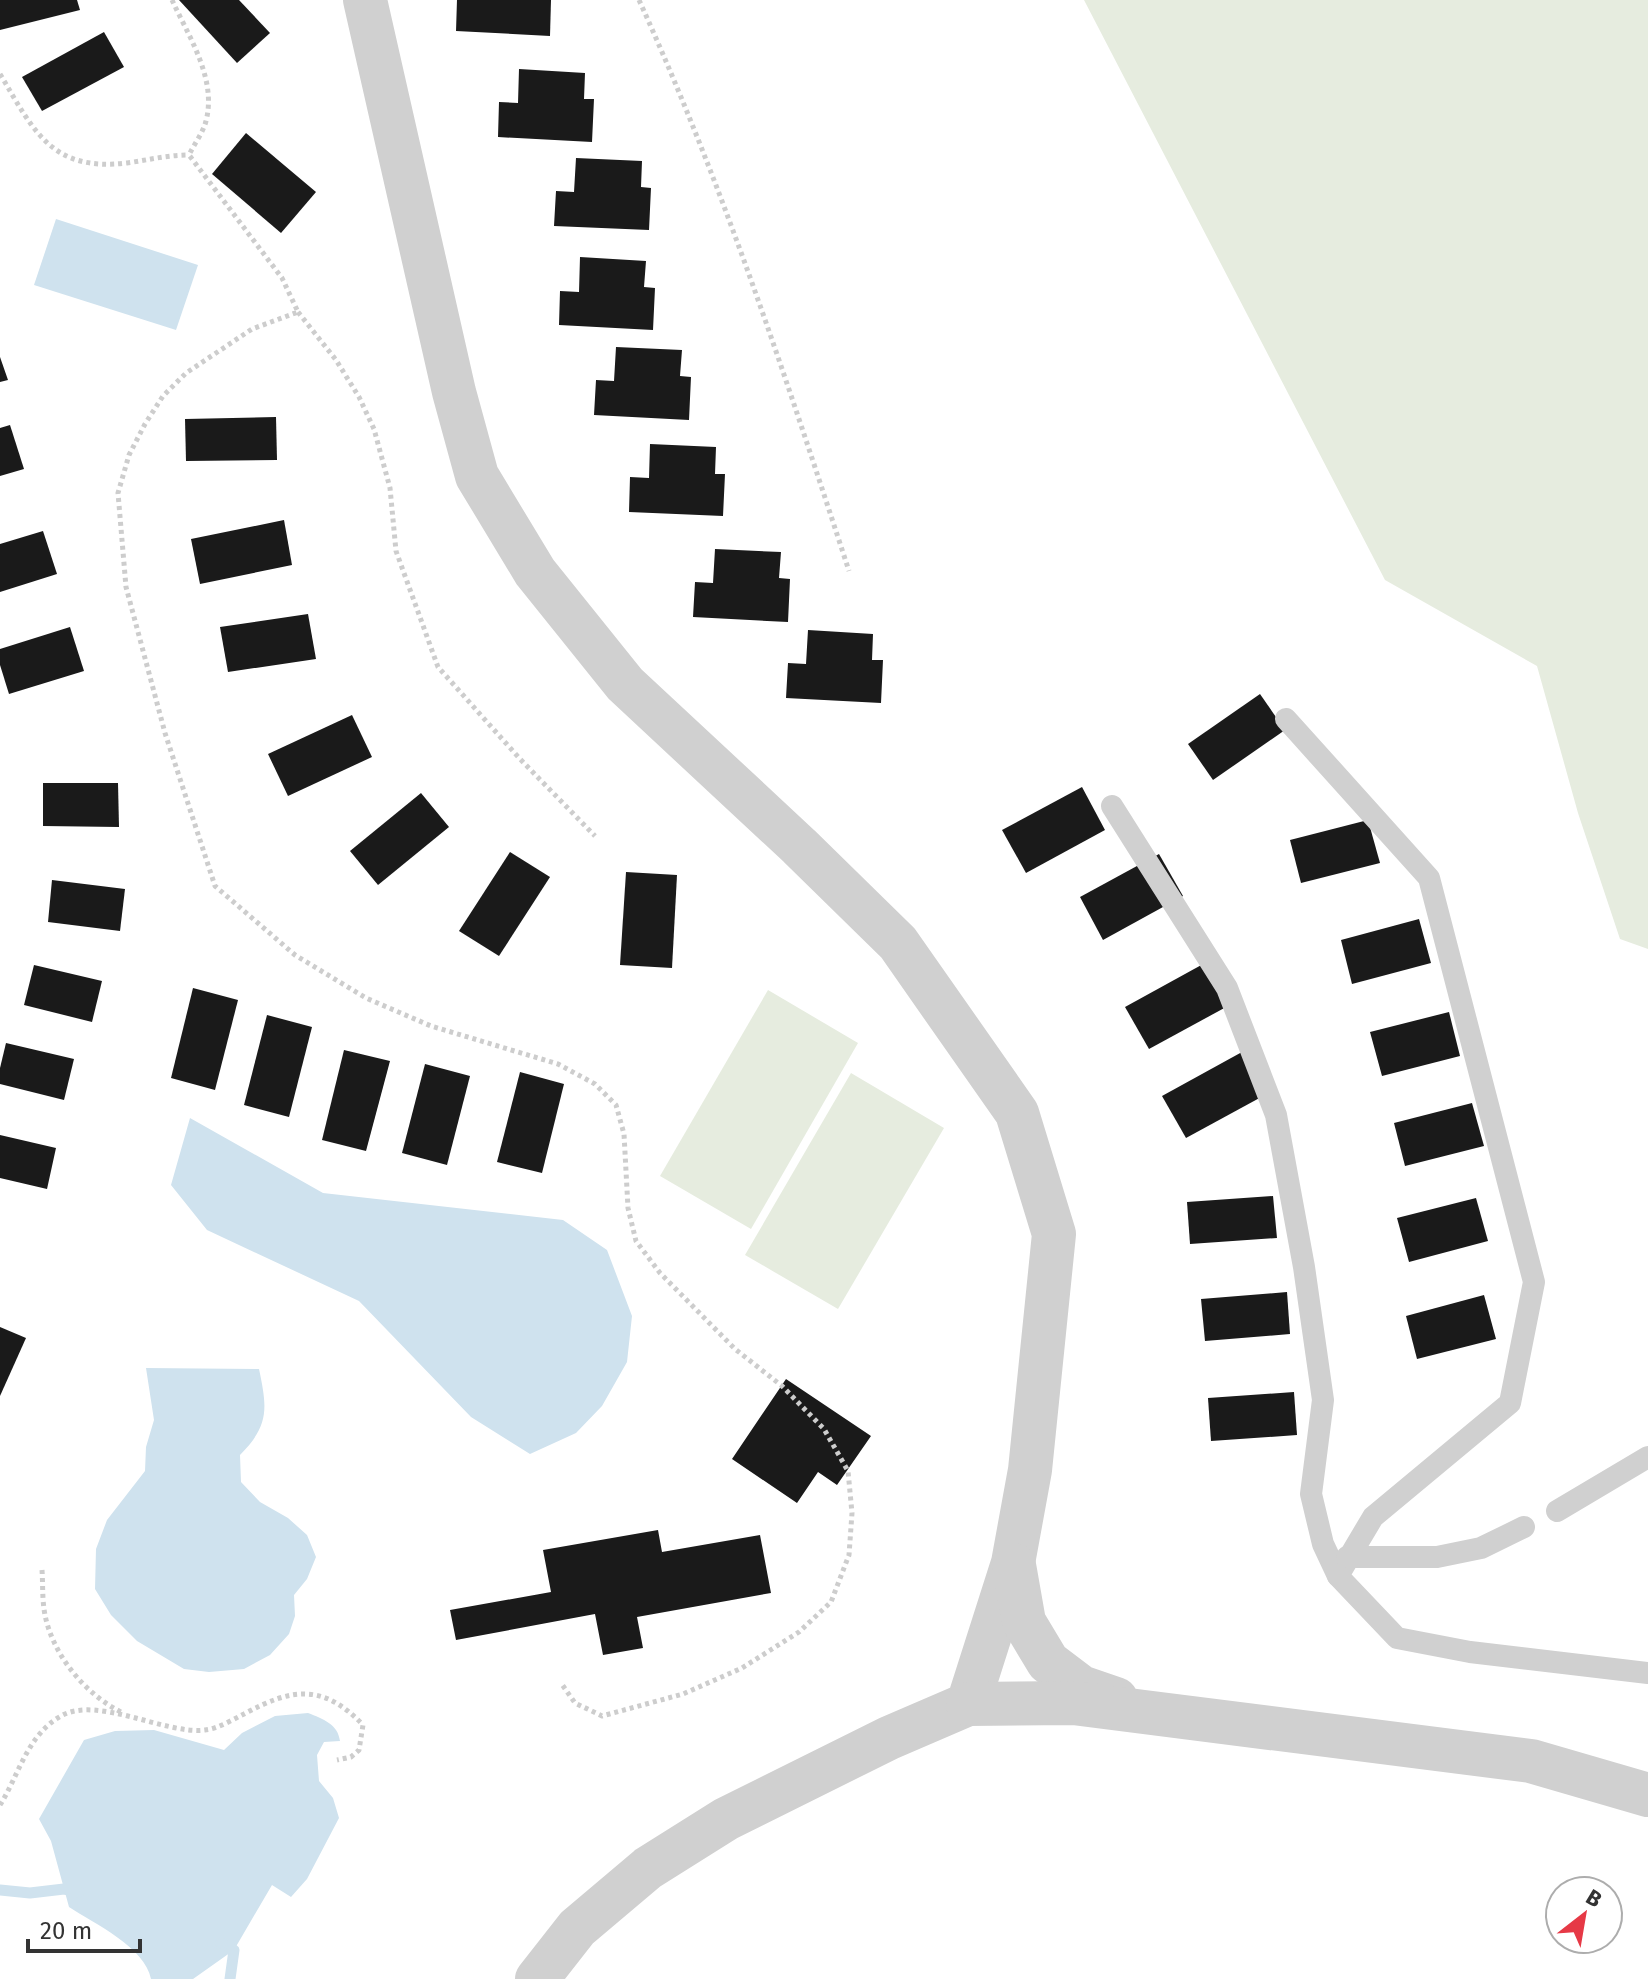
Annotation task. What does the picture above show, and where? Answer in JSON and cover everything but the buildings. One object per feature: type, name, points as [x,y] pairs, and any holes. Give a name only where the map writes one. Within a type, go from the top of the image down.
[{"type":"street","points":[[365,0],[454,392],[477,476],[535,572],[625,684],[898,943],[1017,1113],[1054,1234],[1030,1470],[1013,1563],[968,1704]]},
{"type":"street","points":[[1013,1563],[1024,1622],[1048,1662],[1081,1687],[1169,1716]]},
{"type":"street","points":[[537,1979],[577,1928],[661,1860],[726,1819],[889,1738],[968,1704],[1073,1703],[1531,1761],[1648,1795]]},
{"type":"lane","points":[[1286,719],[1429,878],[1534,1282],[1510,1403],[1373,1517],[1343,1566]]},
{"type":"lane","points":[[1112,806],[1227,988],[1276,1115],[1304,1267],[1323,1400],[1311,1494],[1323,1544],[1397,1638],[1470,1652],[1648,1673]]},
{"type":"lane","points":[[1557,1511],[1648,1457]]},
{"type":"lane","points":[[1343,1566],[1437,1557],[1481,1548],[1524,1527]]},
{"type":"path","points":[[172,0],[203,67],[210,97],[206,124],[189,155]]},
{"type":"path","points":[[639,0],[678,85],[772,336],[849,571]]},
{"type":"path","points":[[0,74],[28,119],[53,150],[84,163],[125,163],[163,155],[189,155]]},
{"type":"path","points":[[189,155],[282,278],[298,312],[336,360],[359,397],[374,429],[390,488],[396,551],[438,667],[520,759],[595,836]]},
{"type":"path","points":[[298,312],[252,329],[186,373],[163,396],[129,455],[118,493],[126,587],[165,733],[215,886],[295,955],[366,998],[431,1026],[558,1064],[595,1084],[616,1105],[624,1134],[628,1208],[636,1241],[660,1273],[692,1306],[735,1349],[782,1386],[824,1429],[848,1471],[852,1513],[849,1555],[831,1602],[799,1632],[742,1668],[683,1694],[602,1716],[575,1703],[561,1683]]},
{"type":"path","points":[[42,1570],[45,1613],[60,1654],[97,1697],[125,1714]]},
{"type":"path","points":[[0,1805],[34,1741],[60,1716],[81,1711],[125,1714],[181,1729],[206,1730],[282,1695],[301,1693],[326,1697],[349,1710],[363,1725],[359,1750],[351,1757],[337,1760]]},
{"type":"path","points":[[0,1792],[13,1784]]},
{"type":"shaded area","points":[[1084,0],[1648,0],[1648,949],[1620,939],[1578,813],[1537,666],[1385,580]]},
{"type":"shaded area","points":[[768,990],[858,1043],[751,1229],[660,1176]]},
{"type":"shaded area","points":[[851,1073],[944,1128],[838,1309],[745,1255]]},
{"type":"water","points":[[56,219],[198,265],[176,330],[34,285]]},
{"type":"water","points":[[190,1118],[323,1193],[563,1220],[607,1250],[632,1316],[627,1362],[602,1406],[576,1433],[530,1454],[471,1417],[359,1301],[207,1230],[171,1185]]},
{"type":"water","points":[[146,1368],[259,1369],[264,1415],[257,1434],[240,1455],[241,1482],[260,1502],[288,1518],[307,1535],[316,1557],[307,1579],[294,1595],[295,1616],[289,1634],[270,1655],[244,1669],[209,1672],[184,1669],[137,1641],[111,1615],[95,1589],[96,1549],[107,1520],[145,1471],[146,1447],[154,1420]]},
{"type":"water","points":[[308,1713],[333,1726],[340,1741],[324,1742],[317,1755],[319,1781],[333,1798],[339,1818],[307,1879],[291,1897],[272,1885],[234,1950],[193,1979],[151,1979],[147,1967],[129,1947],[69,1907],[51,1841],[39,1819],[84,1740],[115,1731],[154,1730],[224,1750],[242,1733],[275,1716]]},
{"type":"waterway","points":[[0,1890],[30,1893],[64,1889],[79,1892]]},
{"type":"waterway","points":[[221,1943],[234,1950],[230,1979]]}]
